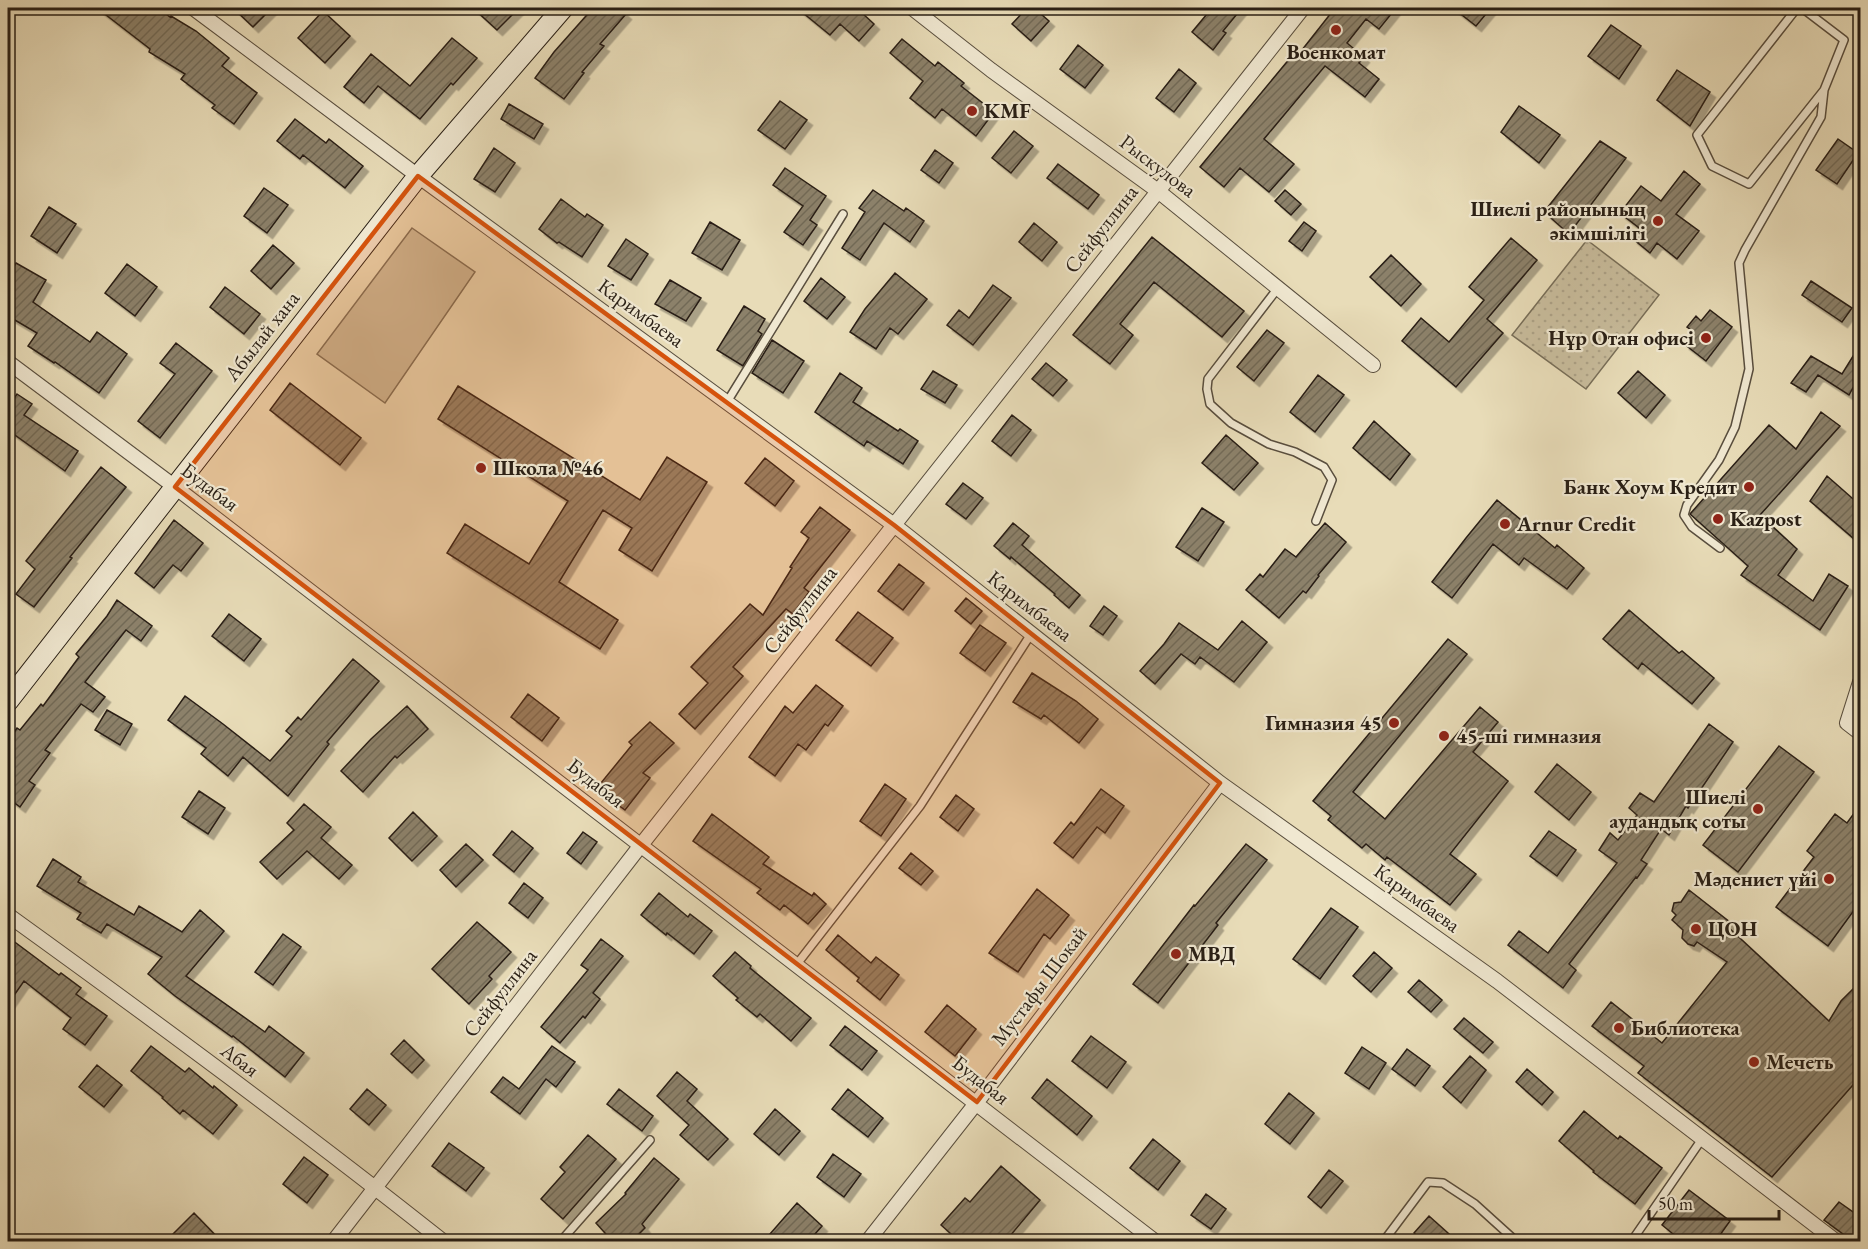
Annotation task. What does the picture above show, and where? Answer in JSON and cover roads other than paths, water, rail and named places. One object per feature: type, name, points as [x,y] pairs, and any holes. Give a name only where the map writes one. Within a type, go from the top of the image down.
[{"type":"main road","name":"Абылай хана","points":[[8,701],[418,176],[563,8]]},
{"type":"street","name":"Каримбаева","points":[[194,8],[418,176],[894,525],[1220,783],[1497,981],[1837,1242]]},
{"type":"street","name":"Рыскулова","points":[[912,8],[991,70],[1158,191],[1373,365]]},
{"type":"street","name":"Сейфуллина","points":[[333,1242],[641,845],[1303,8]]},
{"type":"street","name":"Будабая","points":[[8,362],[175,487],[1156,1242]]},
{"type":"street","points":[[1860,682],[1847,723],[1860,733]]},
{"type":"street","name":"Мустафы Шокай","points":[[867,1242],[977,1102],[1220,783]]},
{"type":"street","name":"Абая","points":[[8,915],[375,1187],[444,1242]]},
{"type":"lane","points":[[1797,8],[1697,135],[1712,166],[1749,184],[1824,90]]},
{"type":"lane","points":[[1720,548],[1692,527],[1684,515],[1687,505],[1719,460],[1735,427],[1749,369],[1739,263],[1821,117],[1824,90],[1844,40],[1802,8]]},
{"type":"lane","points":[[727,402],[843,214]]},
{"type":"lane","points":[[1278,288],[1208,379],[1207,389],[1210,404],[1232,423],[1269,444],[1295,452],[1324,467],[1332,480],[1316,521]]},
{"type":"lane","points":[[797,964],[920,806],[1031,634]]},
{"type":"lane","points":[[1631,1242],[1702,1138]]},
{"type":"lane","points":[[560,1242],[650,1140]]},
{"type":"lane","points":[[1383,1242],[1428,1182],[1443,1183],[1475,1204],[1517,1242]]},
{"type":"place","name":"Военкомат","points":[[1336,30]]},
{"type":"place","name":"KMF","points":[[972,111]]},
{"type":"place","name":"Шиелі районының әкімшілігі","points":[[1658,221]]},
{"type":"place","name":"Нұр Отан офисі","points":[[1706,338]]},
{"type":"place","name":"Школа №46","points":[[481,468]]},
{"type":"place","name":"Банк Хоум Кредит","points":[[1749,487]]},
{"type":"place","name":"Kazpost","points":[[1718,519]]},
{"type":"place","name":"Arnur Credit","points":[[1505,524]]},
{"type":"place","name":"Гимназия 45","points":[[1394,723]]},
{"type":"place","name":"45-ші гимназия","points":[[1444,736]]},
{"type":"place","name":"Шиелі аудандық соты","points":[[1758,809]]},
{"type":"place","name":"Мәдениет үйі","points":[[1829,879]]},
{"type":"place","name":"ЦОН","points":[[1696,929]]},
{"type":"place","name":"МВД","points":[[1176,954]]},
{"type":"place","name":"Библиотека","points":[[1619,1028]]},
{"type":"place","name":"Мечеть","points":[[1754,1062]]}]
